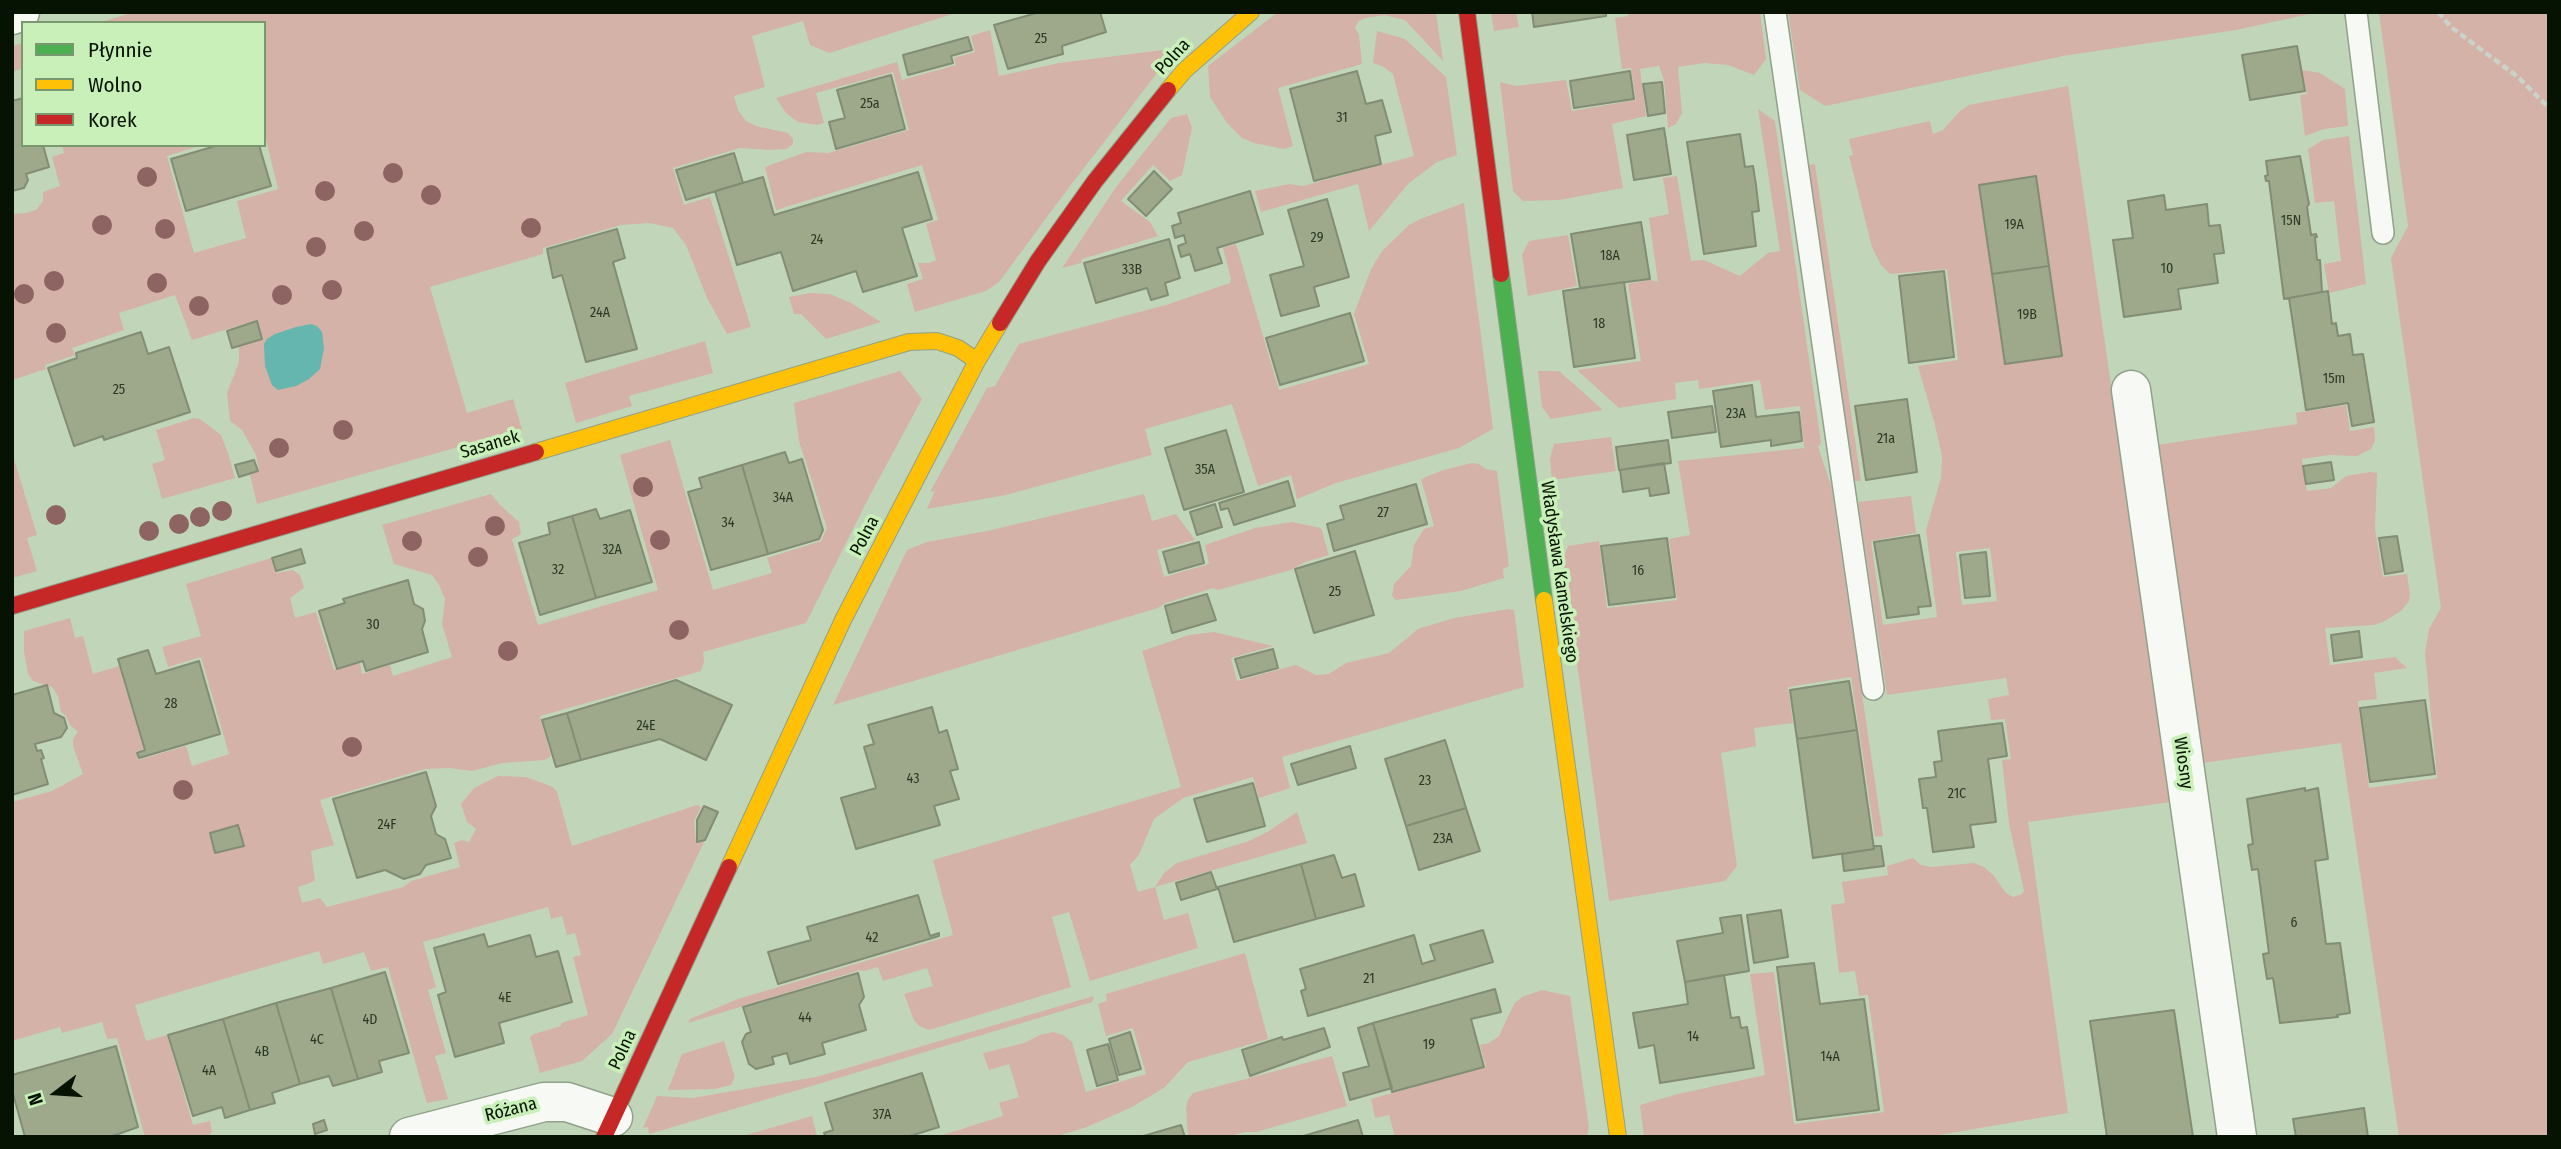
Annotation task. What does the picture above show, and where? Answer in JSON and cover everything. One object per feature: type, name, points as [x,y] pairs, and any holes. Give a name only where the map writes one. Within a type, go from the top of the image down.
[{"type":"street","points":[[12,15],[20,12]]},
{"type":"street","name":"Polna","points":[[609,1127],[843,620],[977,361],[1038,261],[1095,181],[1185,70],[1251,12]]},
{"type":"street","name":"Władysława Kamelskiego","points":[[1467,12],[1528,484],[1618,1137]]},
{"type":"street","name":"Sasanek","points":[[12,606],[909,342],[937,341],[958,348],[977,361]]},
{"type":"street","name":"Wiosny","points":[[2131,390],[2237,1137]]},
{"type":"street","name":"Różana","points":[[409,1137],[544,1102],[567,1102],[609,1127]]},
{"type":"lane","points":[[1775,12],[1872,689]]},
{"type":"lane","points":[[2356,12],[2384,233]]},
{"type":"path","points":[[2438,12],[2451,27],[2518,77],[2549,108]]},
{"type":"shaded area","points":[[134,12],[959,12],[829,53],[810,45],[803,21],[752,36],[765,87],[734,96],[738,110],[746,121],[756,126],[788,133],[793,144],[786,149],[740,148],[673,168],[684,205],[710,197],[751,327],[727,334],[707,298],[686,245],[673,228],[649,223],[621,225],[543,248],[543,254],[430,287],[467,413],[513,399],[522,429],[257,504],[250,475],[259,471],[256,455],[242,430],[230,421],[227,393],[239,362],[239,346],[263,339],[257,320],[192,340],[175,295],[119,313],[124,330],[72,348],[75,355],[45,365],[46,369],[12,380],[12,214],[36,210],[43,201],[43,192],[60,186],[52,157],[64,153],[62,147],[196,147],[167,156],[194,253],[246,238],[237,201],[278,189],[266,139],[266,21],[105,21]]},
{"type":"shaded area","points":[[1278,12],[1436,12],[1443,61],[1405,20],[1384,15],[1359,21],[1355,27],[1359,35],[1362,64],[1278,88],[1293,146],[1284,149],[1254,143],[1242,138],[1227,123],[1210,97],[1208,66]]},
{"type":"shaded area","points":[[1491,12],[1516,12],[1519,27],[1494,31]]},
{"type":"shaded area","points":[[1627,12],[1760,12],[1766,59],[1754,75],[1728,65],[1704,63],[1678,67],[1682,113],[1676,124],[1668,128],[1664,80],[1659,66],[1640,69],[1646,116],[1612,124],[1623,188],[1560,200],[1523,201],[1513,191],[1500,82],[1516,86],[1566,80],[1572,111],[1636,100],[1631,68],[1622,69],[1615,18],[1628,16]]},
{"type":"shaded area","points":[[1788,12],[2319,12],[2236,30],[2063,56],[1825,106],[1800,90]]},
{"type":"shaded area","points":[[2379,12],[2549,12],[2549,1137],[2399,1137],[2341,743],[2203,763],[2157,445],[2297,424],[2296,413],[2346,405],[2350,431],[2374,427],[2375,441],[2371,449],[2357,456],[2329,455],[2302,459],[2307,491],[2331,488],[2346,476],[2377,473],[2375,529],[2383,577],[2407,574],[2410,594],[2409,601],[2401,611],[2383,622],[2325,628],[2330,665],[2395,657],[2407,668],[2374,673],[2377,699],[2358,701],[2369,788],[2437,778],[2425,653],[2429,629],[2441,608],[2391,258],[2408,226]]},
{"type":"shaded area","points":[[990,30],[999,76],[1059,63],[1171,49],[1164,64],[999,282],[986,291],[915,312],[907,284],[923,279],[918,263],[936,260],[926,224],[938,220],[922,165],[776,210],[765,167],[806,152],[828,153],[909,130],[893,72],[816,93],[824,123],[817,125],[798,122],[786,113],[776,98],[897,62],[902,80],[956,65],[954,58],[975,52],[971,36]]},
{"type":"shaded area","points":[[1377,31],[1405,39],[1446,77],[1457,155],[1437,162],[1408,184],[1369,231],[1358,184],[1261,212],[1255,191],[1289,184],[1303,186],[1414,156],[1393,74],[1373,63]]},
{"type":"shaded area","points":[[21,44],[21,69],[12,72],[12,46]]},
{"type":"shaded area","points":[[2302,70],[2320,73],[2345,89],[2348,126],[2324,129],[2305,136],[2300,95],[2307,94]]},
{"type":"shaded area","points":[[2068,86],[2171,802],[2028,822],[2068,1113],[1927,1137],[1644,1137],[1640,1105],[1765,1075],[1750,974],[1774,972],[1794,1124],[1884,1112],[1868,995],[1859,996],[1855,971],[1839,973],[1831,905],[1845,903],[1842,882],[1888,875],[1887,866],[1913,858],[1921,865],[1931,867],[1974,863],[1984,867],[2006,893],[2013,897],[2024,891],[2009,824],[2002,760],[2011,759],[2005,719],[1991,720],[1988,699],[2009,695],[2006,678],[1887,695],[1858,502],[1911,496],[1916,533],[1871,541],[1883,625],[1937,617],[1926,530],[1941,478],[1942,456],[1918,366],[1958,360],[1947,269],[1890,274],[1881,265],[1872,247],[1849,156],[1853,155],[1849,139],[1930,121],[1933,134],[1943,130],[1969,105]],"holes":[[[1990,548],[1997,601],[1962,605],[1956,552]]]},
{"type":"shaded area","points":[[1758,109],[1775,121],[1821,443],[1818,447],[1831,485],[1883,836],[1875,837],[1851,677],[1788,687],[1793,723],[1754,728],[1756,746],[1721,753],[1737,866],[1725,881],[1609,901],[1563,559],[1568,546],[1599,541],[1607,608],[1677,600],[1669,539],[1690,535],[1678,461],[1804,448],[1800,406],[1765,410],[1760,380],[1699,389],[1698,380],[1675,383],[1676,399],[1619,408],[1577,370],[1641,361],[1628,284],[1651,280],[1658,282],[1649,218],[1669,214],[1663,178],[1677,176],[1691,261],[1704,260],[1740,276],[1768,253],[1780,251]]},
{"type":"shaded area","points":[[1187,114],[1192,128],[1182,175],[1170,181],[1153,165],[1121,201],[1150,222],[1158,236],[1082,259],[1081,263],[1062,268],[1116,187],[1171,118]]},
{"type":"shaded area","points":[[2349,136],[2366,284],[2329,293],[2324,264],[2341,261],[2334,201],[2315,203],[2308,149],[2323,140]]},
{"type":"shaded area","points":[[1815,164],[1861,481],[1854,481],[1808,165]]},
{"type":"shaded area","points":[[1464,203],[1493,429],[1459,448],[1336,483],[1297,499],[1291,475],[1258,486],[1232,404],[1145,429],[1152,455],[1006,495],[927,509],[935,491],[930,492],[987,388],[995,386],[1019,344],[1166,305],[1230,283],[1223,248],[1236,244],[1279,390],[1369,364],[1354,314],[1371,269],[1382,251],[1409,225]]},
{"type":"shaded area","points":[[1568,235],[1577,286],[1528,296],[1522,255],[1529,241]]},
{"type":"shaded area","points":[[811,293],[830,294],[851,303],[881,322],[826,339],[801,314],[794,314],[789,297]]},
{"type":"shaded area","points":[[705,341],[713,373],[629,396],[632,406],[576,423],[565,383]]},
{"type":"shaded area","points":[[900,371],[922,399],[806,623],[703,652],[701,671],[540,716],[551,756],[545,760],[502,763],[472,771],[425,769],[320,800],[334,845],[311,851],[315,881],[298,887],[302,903],[320,898],[327,907],[403,887],[411,881],[460,867],[454,843],[462,840],[469,842],[476,829],[467,822],[461,804],[474,788],[498,776],[526,777],[553,787],[557,792],[572,846],[697,805],[701,807],[694,821],[696,842],[705,840],[612,1034],[582,1061],[540,1073],[530,1037],[588,1015],[573,957],[581,955],[575,933],[567,935],[562,916],[551,919],[548,907],[423,942],[436,987],[428,990],[446,1053],[435,1056],[448,1099],[427,1103],[388,967],[371,971],[364,952],[323,964],[319,951],[135,1005],[146,1041],[167,1035],[193,1125],[210,1121],[212,1132],[208,1137],[145,1137],[117,1038],[107,1039],[102,1022],[62,1033],[60,1027],[12,1041],[12,802],[52,791],[83,774],[73,746],[73,739],[78,732],[61,712],[58,696],[52,687],[33,681],[28,674],[24,631],[70,618],[75,638],[83,636],[93,674],[119,666],[144,749],[136,752],[138,760],[186,746],[192,766],[229,754],[201,657],[168,667],[162,647],[201,636],[186,584],[271,558],[276,573],[293,570],[300,575],[304,588],[290,598],[295,618],[316,612],[334,670],[360,663],[362,674],[390,665],[393,676],[452,657],[442,624],[445,599],[439,585],[432,575],[394,564],[382,525],[491,494],[519,522],[521,534],[512,539],[538,625],[658,590],[620,455],[670,440],[713,590],[772,573],[767,558],[821,541],[827,528],[799,441],[794,403]]},
{"type":"shaded area","points":[[1538,371],[1559,371],[1603,410],[1551,419],[1542,407]]},
{"type":"shaded area","points":[[194,418],[200,419],[221,435],[235,478],[162,499],[152,464],[165,460],[156,430]]},
{"type":"shaded area","points":[[1611,437],[1616,471],[1552,480],[1550,459],[1554,444]]},
{"type":"shaded area","points":[[12,452],[37,535],[27,538],[37,571],[12,578]]},
{"type":"shaded area","points":[[1472,463],[1497,471],[1509,566],[1503,569],[1504,578],[1461,591],[1396,600],[1392,596],[1394,584],[1411,566],[1414,545],[1424,529],[1434,526],[1421,479]]},
{"type":"shaded area","points":[[1144,494],[1152,521],[1176,514],[1195,540],[1157,550],[1164,577],[1209,564],[1205,545],[1255,528],[1292,522],[1321,528],[1329,555],[1305,562],[1291,570],[1218,590],[1213,588],[1158,608],[833,705],[907,550],[927,542],[987,531]]},
{"type":"shaded area","points":[[1514,610],[1524,687],[1282,757],[1290,788],[1259,798],[1253,777],[1183,798],[1154,819],[1139,855],[1130,865],[1138,892],[1155,887],[1164,920],[1188,913],[1198,948],[1090,981],[1069,912],[1052,917],[1071,987],[929,1030],[919,1026],[914,1020],[904,994],[933,986],[927,968],[883,981],[878,967],[860,970],[688,1023],[690,1019],[738,999],[953,935],[933,860],[1181,787],[1142,651],[1189,635],[1214,632],[1273,646],[1231,658],[1237,681],[1296,665],[1316,675],[1329,674],[1346,663],[1389,653],[1418,629],[1454,618]]},
{"type":"shaded area","points":[[1297,812],[1307,843],[1155,887],[1164,873],[1177,863],[1249,841]]},
{"type":"shaded area","points":[[1245,953],[1268,1039],[1188,1062],[1164,1088],[1130,1108],[1087,1127],[1054,1137],[936,1137],[1003,1116],[999,1103],[1019,1097],[1009,1064],[989,1070],[983,1053],[1024,1043],[1040,1035],[1053,1032],[1072,1042],[1086,1092],[1146,1074],[1133,1028],[1106,1036],[1098,1004],[1107,1001],[1106,994]]},
{"type":"shaded area","points":[[1542,990],[1570,996],[1589,1127],[1587,1137],[1395,1137],[1389,1115],[1375,1118],[1371,1099],[1486,1067],[1480,1045],[1499,1036],[1514,1004],[1522,997]]},
{"type":"shaded area","points":[[1094,996],[1092,1002],[649,1134],[648,1127],[643,1128],[657,1096],[692,1098],[816,1077]]},
{"type":"shaded area","points":[[724,1041],[735,1077],[731,1085],[715,1089],[668,1090],[682,1054]]},
{"type":"shaded area","points":[[1332,1056],[1347,1106],[1256,1132],[1227,1137],[1188,1137],[1186,1108],[1193,1093]]},
{"type":"shaded area","points":[[812,1116],[817,1137],[739,1137]]},
{"type":"water","points":[[311,324],[322,332],[324,348],[320,369],[296,386],[278,390],[272,385],[265,366],[264,344],[275,334]]},
{"type":"building","points":[[1040,12],[1100,12],[1106,32],[1062,46],[1063,54],[1008,69],[994,25]]},
{"type":"building","points":[[1532,12],[1606,12],[1606,16],[1534,27]]},
{"type":"building","points":[[968,37],[972,50],[951,56],[953,63],[908,75],[903,55]]},
{"type":"building","points":[[2297,46],[2305,91],[2250,100],[2242,55]]},
{"type":"building","points":[[1357,71],[1366,104],[1382,100],[1391,132],[1375,136],[1381,164],[1314,181],[1290,89]]},
{"type":"building","points":[[1630,71],[1634,99],[1574,108],[1570,81]]},
{"type":"building","points":[[891,75],[905,129],[836,149],[829,122],[845,118],[837,90]]},
{"type":"building","points":[[1662,82],[1665,113],[1648,116],[1643,84]]},
{"type":"building","points":[[21,99],[21,147],[44,147],[49,167],[26,174],[28,180],[24,188],[12,191],[12,101]]},
{"type":"building","points":[[1664,128],[1671,174],[1634,180],[1627,135]]},
{"type":"building","points":[[1740,134],[1745,167],[1753,166],[1756,185],[1759,211],[1752,212],[1756,246],[1704,254],[1687,142]]},
{"type":"building","points":[[212,147],[260,147],[271,186],[186,211],[171,159]]},
{"type":"building","points":[[734,153],[743,183],[686,200],[676,170]]},
{"type":"building","points":[[2300,156],[2309,204],[2307,207],[2311,235],[2316,234],[2317,237],[2322,292],[2284,299],[2269,181],[2266,181],[2265,176],[2268,175],[2266,161]]},
{"type":"building","points":[[1154,171],[1172,189],[1146,216],[1128,199]]},
{"type":"building","points":[[918,172],[932,219],[902,228],[917,276],[863,292],[856,271],[793,291],[781,252],[737,265],[715,191],[763,177],[774,215]]},
{"type":"building","points":[[2036,176],[2049,266],[1992,274],[1979,185]]},
{"type":"building","points":[[1250,191],[1263,234],[1217,248],[1222,263],[1195,271],[1190,254],[1181,257],[1178,246],[1186,243],[1184,235],[1175,238],[1172,226],[1181,223],[1178,213]]},
{"type":"building","points":[[2164,195],[2166,210],[2207,204],[2209,226],[2220,225],[2224,253],[2214,254],[2218,283],[2178,289],[2181,309],[2124,317],[2113,240],[2133,238],[2128,201]]},
{"type":"building","points":[[1327,199],[1349,277],[1314,287],[1319,306],[1281,316],[1270,275],[1304,266],[1288,210]]},
{"type":"building","points":[[1641,222],[1650,279],[1580,288],[1571,234]]},
{"type":"building","points":[[617,229],[625,258],[613,262],[637,349],[586,362],[562,275],[553,278],[547,249]]},
{"type":"building","points":[[1169,239],[1180,278],[1165,283],[1168,295],[1151,300],[1147,288],[1096,303],[1084,263]]},
{"type":"building","points":[[2049,266],[2062,356],[2005,364],[1992,274]]},
{"type":"building","points":[[1944,271],[1954,357],[1909,363],[1899,276]]},
{"type":"building","points":[[1624,282],[1635,358],[1574,367],[1563,291]]},
{"type":"building","points":[[2328,291],[2332,324],[2336,323],[2338,336],[2350,334],[2353,355],[2363,354],[2374,422],[2352,426],[2348,403],[2306,410],[2289,298]]},
{"type":"building","points":[[1350,313],[1364,361],[1280,385],[1266,338]]},
{"type":"building","points":[[257,321],[262,339],[232,348],[227,331]]},
{"type":"building","points":[[141,332],[148,354],[169,347],[190,412],[104,440],[103,436],[74,446],[48,368],[77,358],[76,353]]},
{"type":"building","points":[[1752,385],[1756,417],[1799,412],[1802,441],[1771,446],[1771,440],[1721,447],[1713,391]]},
{"type":"building","points":[[1907,399],[1917,472],[1866,480],[1855,406]]},
{"type":"building","points":[[1712,406],[1716,432],[1672,438],[1668,412]]},
{"type":"building","points":[[1226,430],[1244,492],[1184,510],[1165,448]]},
{"type":"building","points":[[1668,440],[1671,463],[1619,470],[1616,447]]},
{"type":"building","points":[[785,452],[789,463],[802,459],[823,530],[819,539],[768,554],[742,465]]},
{"type":"building","points":[[254,460],[258,471],[239,477],[235,465]]},
{"type":"building","points":[[2331,462],[2334,480],[2306,484],[2303,466]]},
{"type":"building","points":[[1664,463],[1669,493],[1650,496],[1649,488],[1623,492],[1620,470]]},
{"type":"building","points":[[742,465],[768,554],[711,570],[688,492],[702,488],[699,478]]},
{"type":"building","points":[[1288,481],[1295,506],[1234,525],[1228,508],[1221,510],[1219,503]]},
{"type":"building","points":[[1416,484],[1427,524],[1334,551],[1327,524],[1344,519],[1340,506]]},
{"type":"building","points":[[1215,504],[1222,527],[1197,535],[1190,512]]},
{"type":"building","points":[[596,509],[600,519],[630,510],[652,582],[596,598],[572,516]]},
{"type":"building","points":[[572,516],[596,598],[540,615],[519,543],[550,534],[548,523]]},
{"type":"building","points":[[1919,535],[1931,606],[1918,607],[1919,614],[1887,618],[1874,542]]},
{"type":"building","points":[[2397,536],[2403,571],[2385,574],[2379,538]]},
{"type":"building","points":[[1667,538],[1675,597],[1609,605],[1601,546]]},
{"type":"building","points":[[1199,542],[1204,563],[1169,573],[1163,552]]},
{"type":"building","points":[[301,549],[305,563],[276,571],[272,558]]},
{"type":"building","points":[[1355,551],[1374,615],[1314,633],[1295,569]]},
{"type":"building","points":[[1986,552],[1990,596],[1965,598],[1960,555]]},
{"type":"building","points":[[408,580],[414,604],[423,609],[425,621],[422,629],[428,652],[366,671],[363,661],[337,669],[319,611],[345,603],[343,599]]},
{"type":"building","points":[[1207,594],[1216,620],[1172,633],[1165,606]]},
{"type":"building","points":[[2359,631],[2362,657],[2334,661],[2331,635]]},
{"type":"building","points":[[1273,649],[1278,668],[1241,678],[1235,659]]},
{"type":"building","points":[[148,650],[156,674],[199,661],[220,734],[139,758],[137,753],[145,750],[118,659]]},
{"type":"building","points":[[676,680],[732,705],[706,760],[660,739],[581,760],[567,713]]},
{"type":"building","points":[[1849,681],[1857,730],[1797,739],[1790,690]]},
{"type":"building","points":[[47,685],[54,713],[64,718],[67,728],[61,737],[35,744],[37,751],[41,750],[44,758],[41,759],[48,784],[12,795],[12,695]]},
{"type":"building","points":[[2425,700],[2435,774],[2370,782],[2360,708]]},
{"type":"building","points":[[932,707],[939,733],[947,730],[958,769],[950,771],[959,799],[934,806],[940,825],[856,849],[841,798],[876,788],[864,747],[874,744],[868,725]]},
{"type":"building","points":[[567,713],[581,760],[556,767],[542,720]]},
{"type":"building","points":[[2002,723],[2007,756],[1988,759],[1996,822],[1970,825],[1974,847],[1933,852],[1927,808],[1923,808],[1919,779],[1936,777],[1934,762],[1942,761],[1938,731]]},
{"type":"building","points":[[1857,730],[1874,849],[1813,858],[1797,739]]},
{"type":"building","points":[[1445,740],[1466,808],[1406,826],[1385,759]]},
{"type":"building","points":[[1350,746],[1356,768],[1298,785],[1291,764]]},
{"type":"building","points":[[426,772],[436,806],[431,816],[436,834],[445,839],[451,858],[426,865],[420,874],[404,879],[385,870],[357,878],[333,799]]},
{"type":"building","points":[[1253,783],[1265,826],[1207,842],[1194,799]]},
{"type":"building","points":[[2305,788],[2305,791],[2318,788],[2328,859],[2315,861],[2326,944],[2340,943],[2350,1013],[2337,1015],[2338,1017],[2280,1023],[2273,978],[2267,979],[2263,954],[2269,953],[2258,869],[2252,870],[2248,845],[2253,844],[2247,799]]},
{"type":"building","points":[[704,806],[718,812],[705,840],[697,842],[697,820]]},
{"type":"building","points":[[1466,808],[1480,851],[1419,870],[1406,826]]},
{"type":"building","points":[[238,825],[244,846],[215,853],[210,833]]},
{"type":"building","points":[[1874,846],[1881,846],[1884,866],[1844,871],[1842,854],[1874,849]]},
{"type":"building","points":[[1334,855],[1342,878],[1355,874],[1364,906],[1316,919],[1301,864]]},
{"type":"building","points":[[1301,864],[1316,919],[1234,942],[1218,887]]},
{"type":"building","points":[[1211,872],[1217,889],[1181,900],[1176,883]]},
{"type":"building","points":[[918,895],[930,936],[939,933],[939,936],[778,984],[768,952],[811,940],[807,927]]},
{"type":"building","points":[[1781,910],[1788,957],[1754,963],[1747,915]]},
{"type":"building","points":[[1741,915],[1749,971],[1685,982],[1677,941],[1723,933],[1720,918]]},
{"type":"building","points":[[1483,930],[1493,962],[1308,1016],[1301,991],[1306,989],[1300,969],[1414,935],[1422,964],[1435,960],[1430,945]]},
{"type":"building","points":[[484,934],[488,947],[530,935],[536,957],[558,951],[572,1002],[499,1023],[504,1043],[455,1057],[438,995],[446,992],[434,948]]},
{"type":"building","points":[[1814,963],[1820,1004],[1864,999],[1879,1110],[1797,1120],[1777,967]]},
{"type":"building","points":[[385,972],[409,1053],[379,1061],[382,1072],[358,1079],[331,988]]},
{"type":"building","points":[[858,973],[864,997],[859,1005],[866,1030],[822,1043],[825,1054],[790,1064],[787,1053],[772,1057],[774,1064],[756,1069],[749,1064],[742,1042],[746,1034],[751,1032],[743,1007]]},
{"type":"building","points":[[1724,975],[1731,1018],[1739,1017],[1741,1028],[1747,1027],[1754,1068],[1660,1083],[1654,1045],[1639,1048],[1633,1013],[1688,1004],[1685,982]]},
{"type":"building","points":[[331,988],[358,1079],[333,1086],[329,1076],[300,1084],[276,1003]]},
{"type":"building","points":[[1495,989],[1501,1012],[1471,1019],[1484,1067],[1392,1092],[1373,1023]]},
{"type":"building","points":[[276,1003],[300,1084],[272,1093],[275,1103],[250,1110],[223,1019]]},
{"type":"building","points":[[2174,1010],[2193,1137],[2107,1137],[2090,1021]]},
{"type":"building","points":[[223,1019],[250,1110],[225,1118],[222,1107],[193,1116],[168,1035]]},
{"type":"building","points":[[1373,1023],[1392,1088],[1350,1100],[1343,1073],[1369,1066],[1358,1028]]},
{"type":"building","points":[[1324,1028],[1330,1047],[1250,1076],[1242,1050],[1282,1037],[1283,1040]]},
{"type":"building","points":[[1130,1032],[1141,1069],[1119,1075],[1109,1039]]},
{"type":"building","points":[[1108,1044],[1118,1080],[1097,1086],[1087,1050]]},
{"type":"building","points":[[116,1046],[138,1127],[110,1137],[25,1137],[12,1090],[12,1075]]},
{"type":"building","points":[[922,1073],[939,1127],[907,1137],[826,1137],[824,1133],[833,1130],[825,1103]]},
{"type":"building","points":[[2364,1108],[2368,1137],[2296,1137],[2293,1119]]},
{"type":"building","points":[[324,1120],[327,1130],[315,1134],[313,1124]]},
{"type":"building","points":[[1358,1120],[1363,1137],[1300,1137]]},
{"type":"building","points":[[1181,1125],[1185,1137],[1140,1137]]},
{"type":"traffic: fast","points":[[1501,274],[1544,600]]},
{"type":"traffic: slow","points":[[1168,90],[1185,70],[1251,12]]},
{"type":"traffic: slow","points":[[729,867],[843,620],[977,361],[1000,323]]},
{"type":"traffic: slow","points":[[536,452],[909,342],[937,341],[958,348],[977,361]]},
{"type":"traffic: slow","points":[[1544,600],[1618,1137]]},
{"type":"traffic: jam","points":[[1467,12],[1501,274]]},
{"type":"traffic: jam","points":[[1000,323],[1038,261],[1095,181],[1168,90]]},
{"type":"traffic: jam","points":[[12,606],[536,452]]},
{"type":"traffic: jam","points":[[604,1137],[729,867]]}]
